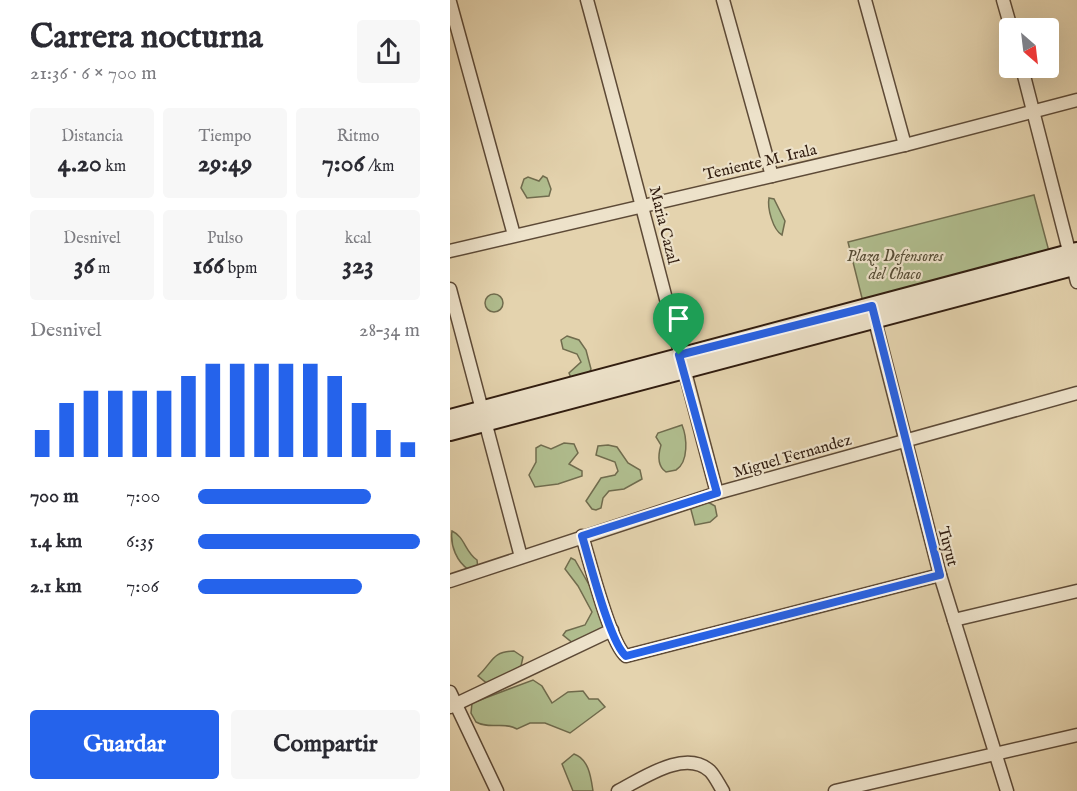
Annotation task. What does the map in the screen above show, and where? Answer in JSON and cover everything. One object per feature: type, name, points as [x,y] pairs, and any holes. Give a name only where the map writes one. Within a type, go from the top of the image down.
[{"type":"street","name":"Maria Cazal","points":[[587,0],[643,205],[717,493]]},
{"type":"street","points":[[723,0],[772,176]]},
{"type":"street","points":[[864,0],[905,144]]},
{"type":"street","points":[[1003,0],[1008,18]]},
{"type":"street","points":[[450,2],[514,235]]},
{"type":"street","points":[[450,432],[483,416],[873,313],[1075,264],[1025,78]]},
{"type":"street","name":"Teniente M. Irala","points":[[450,252],[905,144],[1077,100]]},
{"type":"street","points":[[450,289],[521,557]]},
{"type":"street","name":"Tuyut","points":[[873,313],[940,575],[1007,791]]},
{"type":"street","name":"Miguel Fernandez","points":[[450,581],[717,493],[1077,393]]},
{"type":"street","points":[[450,417],[483,416]]},
{"type":"street","points":[[582,536],[612,630],[621,652],[631,656],[940,575]]},
{"type":"street","points":[[954,620],[1077,591]]},
{"type":"street","points":[[453,706],[612,630]]},
{"type":"street","points":[[450,692],[453,706],[497,791]]},
{"type":"street","points":[[835,791],[1077,735]]},
{"type":"street","points":[[618,791],[682,762],[699,764],[711,772],[723,791]]},
{"type":"green space","points":[[543,176],[547,178],[551,189],[549,196],[527,198],[521,188],[524,179],[528,177],[539,181]]},
{"type":"green space","name":"Plaza Defensores del Chaco","points":[[1034,195],[1051,259],[864,306],[848,242]]},
{"type":"green space","points":[[769,198],[774,199],[785,221],[782,235],[771,218]]},
{"type":"green space","points":[[494,294],[500,297],[503,303],[500,309],[494,312],[488,309],[485,303],[488,297]]},
{"type":"green space","points":[[567,336],[579,340],[586,350],[591,369],[588,376],[571,378],[569,373],[581,362],[577,354],[563,349],[561,340]]},
{"type":"green space","points":[[682,425],[686,442],[683,461],[676,470],[666,472],[660,463],[661,445],[656,437],[658,433]]},
{"type":"green space","points":[[564,443],[574,444],[578,453],[569,464],[582,471],[582,476],[558,484],[535,487],[529,475],[536,462],[536,448],[541,445],[551,449]]},
{"type":"green space","points":[[598,446],[617,447],[628,463],[640,470],[642,479],[624,489],[609,491],[603,498],[601,508],[596,510],[592,509],[586,501],[601,478],[615,475],[618,471],[615,462],[596,455]]},
{"type":"green space","points":[[706,501],[715,506],[717,516],[710,522],[695,525],[690,506]]},
{"type":"green space","points":[[452,531],[460,537],[477,560],[478,569],[469,570],[458,558],[453,548]]},
{"type":"green space","points":[[571,558],[575,560],[592,590],[604,627],[574,644],[563,635],[566,631],[585,625],[592,612],[578,586],[565,569]]},
{"type":"green space","points":[[514,651],[523,657],[521,666],[489,685],[478,676],[497,655]]},
{"type":"green space","points":[[533,680],[542,686],[552,703],[568,692],[583,691],[589,699],[598,699],[605,707],[570,733],[545,723],[530,723],[517,729],[476,722],[471,713],[472,703]]},
{"type":"green space","points":[[574,754],[586,764],[593,791],[573,791],[562,764]]},
{"type":"route","points":[[872,306],[904,440],[940,575],[631,656],[626,656],[621,652],[582,536],[717,493],[679,355],[872,306]]}]
